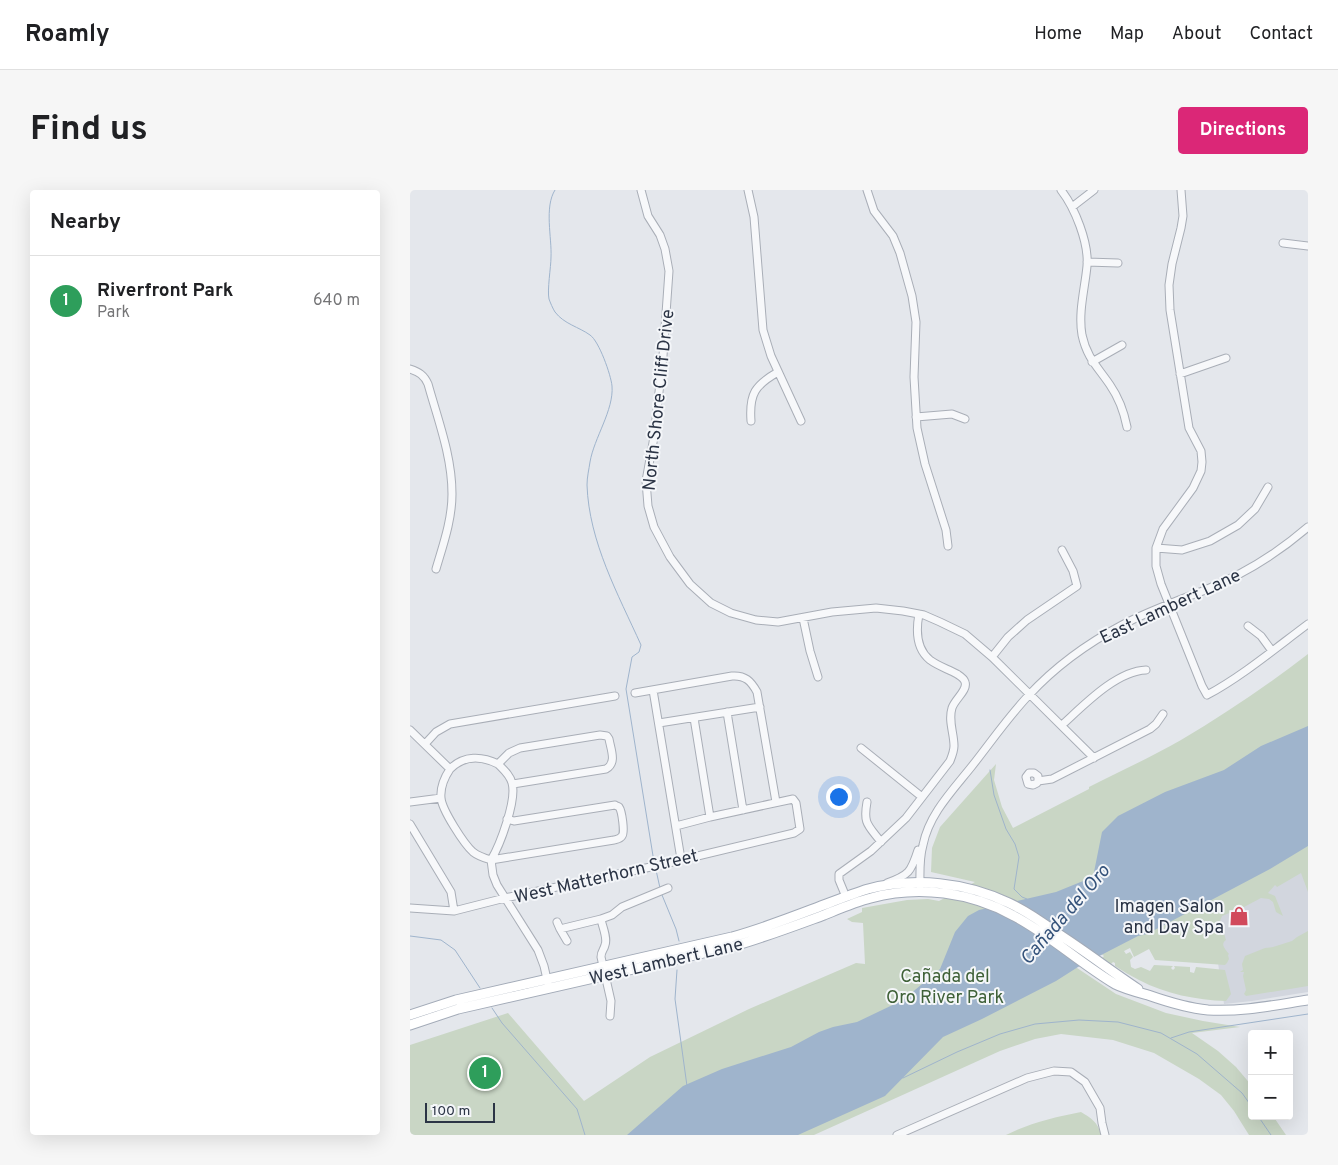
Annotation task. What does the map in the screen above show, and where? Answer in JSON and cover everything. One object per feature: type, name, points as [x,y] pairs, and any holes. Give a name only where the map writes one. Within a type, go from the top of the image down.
[{"type":"main road","points":[[922,889],[934,883],[970,889],[1009,903],[1034,917],[1149,996]]},
{"type":"main road","name":"West Lambert Lane","points":[[605,971],[743,934],[869,889],[890,885],[922,889]]},
{"type":"main road","points":[[922,889],[973,899],[1005,911],[1022,920],[1118,985],[1160,1000],[1186,1007],[1216,1010],[1246,1009],[1308,1000]]},
{"type":"main road","name":"West Lambert Lane","points":[[410,1015],[444,1004],[734,946],[871,898],[922,889]]},
{"type":"main road","points":[[775,933],[781,926],[813,913],[816,908]]},
{"type":"main road","name":"West Lambert Lane","points":[[410,1025],[548,984]]},
{"type":"street","name":"North Shore Cliff Drive","points":[[641,190],[648,216],[660,235],[665,249],[669,271],[663,356],[654,437],[646,481],[648,506],[654,527],[670,557],[690,584],[711,603],[731,613],[756,620],[778,622],[832,612],[876,608],[924,615],[965,634],[992,657],[1094,758]]},
{"type":"street","points":[[748,190],[754,217],[762,330],[771,356],[801,421]]},
{"type":"street","points":[[866,190],[874,211],[893,236],[900,253],[912,296],[916,322],[914,377],[916,417],[920,442],[946,530],[948,546]]},
{"type":"street","points":[[1061,190],[1072,207],[1079,225],[1087,262],[1082,305],[1082,334],[1092,362],[1119,400],[1127,427]]},
{"type":"street","points":[[1072,207],[1094,190]]},
{"type":"street","points":[[1181,190],[1183,216],[1169,285],[1170,310],[1189,428],[1201,451],[1202,462],[1201,471],[1193,488],[1163,529],[1156,548],[1156,566],[1161,584],[1202,686],[1207,694],[1272,651],[1308,624]]},
{"type":"street","points":[[1283,244],[1308,246]]},
{"type":"street","points":[[1087,262],[1118,263]]},
{"type":"street","points":[[1092,362],[1122,346]]},
{"type":"street","points":[[1180,374],[1226,358]]},
{"type":"street","points":[[410,369],[421,373],[428,384],[446,446],[452,480],[448,530],[436,569]]},
{"type":"street","points":[[752,420],[751,400],[754,392],[765,380],[778,372]]},
{"type":"street","points":[[916,417],[952,414],[965,419]]},
{"type":"street","points":[[1156,548],[1182,550],[1210,541],[1238,525],[1255,509],[1268,487]]},
{"type":"street","name":"East Lambert Lane","points":[[922,889],[921,856],[926,834],[932,820],[1005,723],[1030,694],[1056,670],[1095,641],[1135,618],[1206,590],[1243,572],[1297,537],[1308,527]]},
{"type":"street","points":[[992,657],[1008,637],[1027,620],[1077,586],[1073,571],[1062,550]]},
{"type":"street","points":[[846,897],[839,880],[839,874],[881,842],[906,818],[950,760],[954,746],[950,723],[952,708],[964,691],[965,680],[960,675],[930,660],[923,652],[918,642],[917,627],[919,614]]},
{"type":"street","points":[[803,618],[818,677]]},
{"type":"street","points":[[1248,626],[1257,632],[1272,651]]},
{"type":"street","points":[[1062,725],[1112,683],[1134,672],[1146,670]]},
{"type":"street","points":[[635,693],[732,676],[741,676],[756,688],[776,802],[676,826]]},
{"type":"street","points":[[653,690],[682,859]]},
{"type":"street","points":[[425,744],[436,732],[450,724],[615,696]]},
{"type":"street","points":[[659,723],[760,707]]},
{"type":"street","points":[[727,712],[743,810]]},
{"type":"street","points":[[1038,781],[1052,779],[1150,729],[1163,714]]},
{"type":"street","points":[[694,718],[710,817]]},
{"type":"street","points":[[410,730],[450,769]]},
{"type":"street","points":[[498,764],[509,753],[520,748],[600,735],[607,736],[609,739],[612,762],[610,767],[606,769],[513,784]]},
{"type":"street","points":[[861,748],[922,797]]},
{"type":"street","points":[[507,820],[514,821],[611,805],[617,806],[620,810],[624,832],[619,838],[490,860],[469,848],[445,811],[441,798],[443,781],[450,769],[459,762],[481,758],[498,764],[507,773],[513,784],[513,797],[507,820],[496,851],[490,860],[495,881],[538,950],[548,984]]},
{"type":"street","points":[[410,802],[441,798]]},
{"type":"street","name":"West Matterhorn Street","points":[[410,908],[454,911],[794,833],[800,829],[795,800],[789,799],[776,802]]},
{"type":"street","points":[[867,802],[865,821],[881,842]]},
{"type":"street","points":[[410,824],[451,892],[454,911]]},
{"type":"street","points":[[869,889],[899,878],[909,872],[918,847],[926,834]]},
{"type":"street","points":[[567,941],[558,926],[601,919],[612,915],[627,905],[668,888]]},
{"type":"street","points":[[601,919],[606,940],[601,954],[611,1001],[610,1016]]},
{"type":"street","points":[[897,1135],[1027,1078],[1054,1071],[1071,1072],[1085,1082],[1100,1108],[1106,1135]]},
{"type":"shaded area","points":[[1308,861],[1308,992],[1224,1004],[1211,915]]},
{"type":"green space","name":"Cañada del Oro River Park","points":[[1308,654],[1308,892],[1301,873],[1277,887],[1275,885],[1268,893],[1275,896],[1283,916],[1276,912],[1273,902],[1269,899],[1261,898],[1222,916],[1220,921],[1223,923],[1221,924],[1226,940],[1223,945],[1229,954],[1229,959],[1225,965],[1155,960],[1149,949],[1134,957],[1130,948],[1124,951],[1126,954],[1130,952],[1133,957],[1130,960],[1131,967],[1135,969],[1141,967],[1150,971],[1154,965],[1173,966],[1171,968],[1173,970],[1174,966],[1190,967],[1190,972],[1194,973],[1196,967],[1225,970],[1231,994],[1226,1001],[1192,998],[1170,993],[1149,985],[1115,966],[1115,963],[1111,964],[1102,958],[1104,956],[1097,950],[1047,948],[1116,994],[1166,1013],[1240,1027],[1192,1033],[1218,1051],[1236,1067],[1248,1081],[1248,1120],[1276,1120],[1286,1135],[1249,1135],[1221,1095],[1199,1079],[1154,1053],[1113,1040],[1061,1034],[1035,1039],[1000,1051],[814,1135],[410,1135],[410,1045],[508,1013],[584,1101],[650,1057],[749,1009],[856,963],[865,964],[863,923],[852,922],[847,919],[862,912],[862,908],[907,900],[928,899],[939,901],[975,882],[931,872],[932,848],[940,827],[996,764],[994,780],[1002,807],[1013,828],[1181,740],[1277,677]]},
{"type":"green space","points":[[1308,931],[1308,986],[1246,996],[1244,994],[1246,990],[1244,972],[1240,972],[1243,970],[1242,964],[1245,956],[1265,948],[1292,941]]},
{"type":"green space","points":[[1081,1112],[1091,1118],[1101,1135],[1006,1135],[1043,1121]]},
{"type":"water","name":"Cañada del Oro","points":[[1308,726],[1308,846],[1270,869],[1147,934],[1138,936],[1078,967],[1056,981],[943,1037],[885,1096],[798,1135],[627,1135],[683,1086],[722,1069],[791,1047],[819,1032],[857,1022],[903,1000],[940,969],[955,932],[968,916],[979,910],[1056,892],[1093,877],[1102,832],[1118,816],[1165,792],[1224,770],[1261,746]]},
{"type":"waterway","points":[[555,190],[549,214],[551,257],[549,299],[554,311],[559,316],[593,338],[604,359],[612,386],[610,405],[592,453],[587,485],[593,527],[599,547],[614,587],[641,645],[639,652],[632,657],[626,689],[654,862]]},
{"type":"waterway","points":[[990,770],[994,795],[1006,829],[1015,844],[1019,857],[1014,889],[1027,899]]},
{"type":"waterway","points":[[656,870],[660,888]]},
{"type":"waterway","points":[[662,895],[679,941]]},
{"type":"waterway","points":[[410,936],[441,940],[455,950],[480,988]]},
{"type":"waterway","points":[[677,970],[675,999],[687,1086]]},
{"type":"waterway","points":[[492,1008],[502,1023],[577,1109],[585,1135]]},
{"type":"waterway","points":[[1171,1038],[1189,1032],[1308,1014]]},
{"type":"waterway","points":[[903,1078],[1000,1034],[1035,1024],[1079,1020],[1118,1022],[1161,1033],[1197,1054],[1242,1093],[1248,1101]]},
{"type":"waterway","points":[[1261,1120],[1271,1135]]},
{"type":"place","name":"Imagen Salon and Day Spa","points":[[1239,916]]},
{"type":"place","name":"Riverfront Park","points":[[485,1073]]}]
